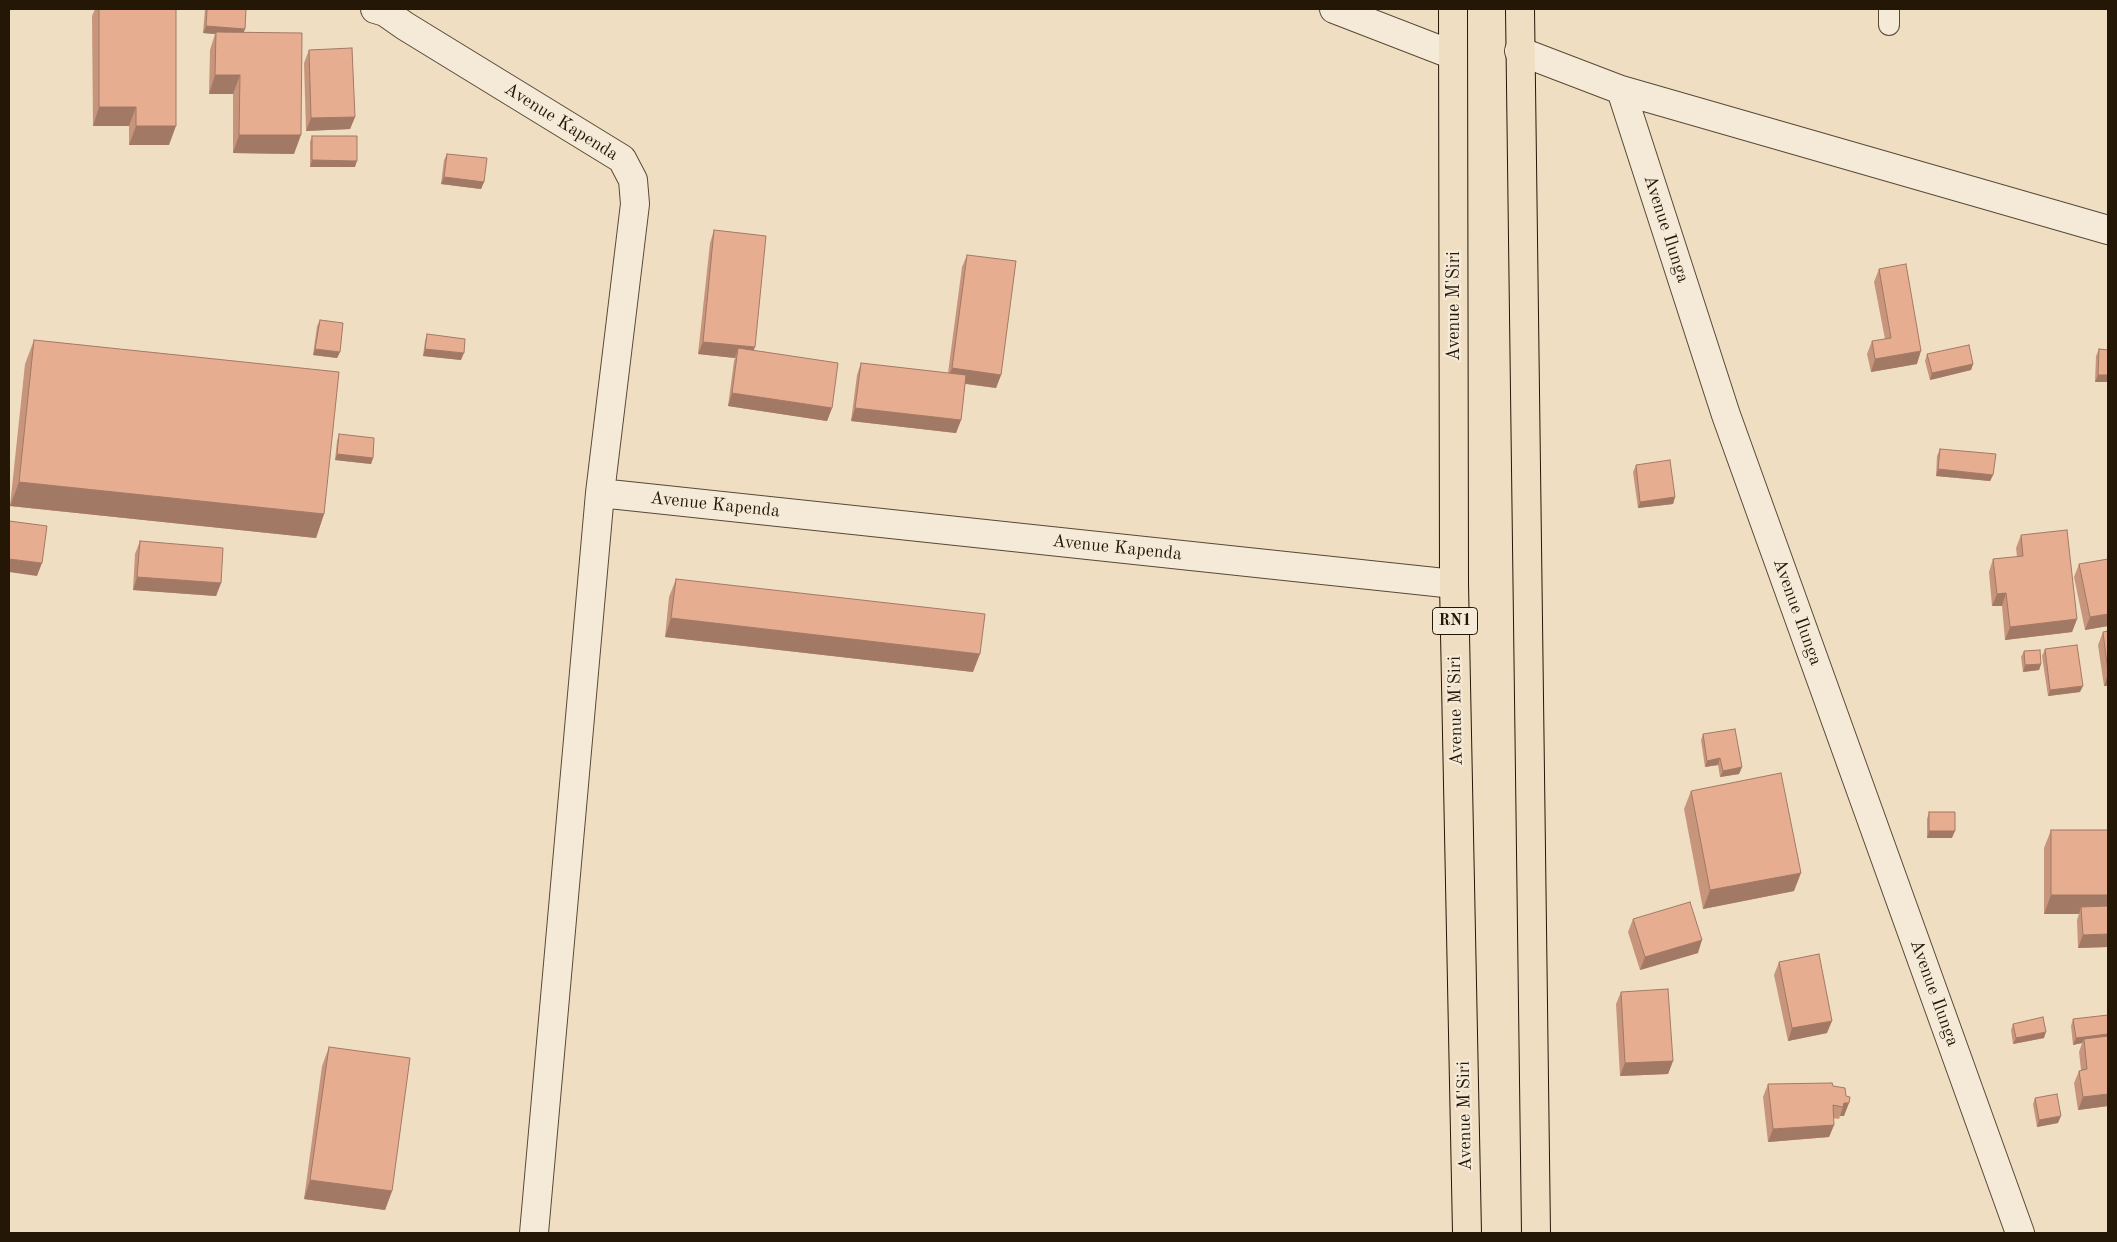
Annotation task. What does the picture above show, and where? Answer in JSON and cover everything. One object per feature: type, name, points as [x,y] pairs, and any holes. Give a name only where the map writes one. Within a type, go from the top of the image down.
[{"type":"highway","name":"Avenue M'Siri","points":[[1453,9],[1454,584],[1467,1233]]},
{"type":"highway","points":[[1520,9],[1536,1233]]},
{"type":"street","points":[[1334,9],[1453,55]]},
{"type":"street","name":"Avenue Kapenda","points":[[382,10],[622,159],[633,180],[635,204],[600,493],[1454,584]]},
{"type":"street","points":[[1520,51],[1621,90],[2108,230]]},
{"type":"street","name":"Avenue Ilunga","points":[[1621,90],[1726,414],[2020,1233]]},
{"type":"street","points":[[534,1233],[600,493]]},
{"type":"building","points":[[99,9],[176,9],[176,126],[136,126],[136,107],[99,107]]},
{"type":"building","points":[[207,9],[246,9],[245,29],[206,26]]},
{"type":"building","points":[[216,32],[302,33],[301,135],[239,135],[240,75],[215,75]]},
{"type":"building","points":[[352,48],[355,117],[311,118],[309,50]]},
{"type":"building","points":[[312,136],[357,136],[357,161],[312,160]]},
{"type":"building","points":[[447,154],[487,158],[484,182],[444,177]]},
{"type":"building","points":[[714,230],[766,236],[755,347],[703,342]]},
{"type":"building","points":[[967,255],[1016,261],[1001,375],[952,368]]},
{"type":"building","points":[[1906,264],[1921,351],[1875,359],[1872,341],[1891,338],[1879,269]]},
{"type":"building","points":[[320,320],[343,323],[340,352],[315,349]]},
{"type":"building","points":[[427,334],[465,339],[464,353],[425,349]]},
{"type":"building","points":[[34,340],[339,372],[324,514],[19,482]]},
{"type":"building","points":[[1969,345],[1973,364],[1932,373],[1927,354]]},
{"type":"building","points":[[738,348],[838,363],[832,408],[732,393]]},
{"type":"building","points":[[2099,349],[2108,350],[2108,375],[2098,375]]},
{"type":"building","points":[[861,363],[966,375],[961,420],[855,408]]},
{"type":"building","points":[[339,434],[374,438],[373,458],[337,454]]},
{"type":"building","points":[[1940,449],[1996,454],[1993,475],[1938,469]]},
{"type":"building","points":[[1670,460],[1675,497],[1640,502],[1636,465]]},
{"type":"building","points":[[9,521],[47,526],[42,563],[9,559]]},
{"type":"building","points":[[2067,530],[2077,619],[2010,627],[2006,593],[1997,594],[1993,559],[2023,556],[2021,535]]},
{"type":"building","points":[[140,541],[223,548],[221,583],[137,577]]},
{"type":"building","points":[[2108,559],[2108,614],[2090,617],[2079,564]]},
{"type":"building","points":[[676,579],[985,614],[980,654],[671,618]]},
{"type":"building","points":[[2108,631],[2108,672],[2103,632]]},
{"type":"building","points":[[2077,645],[2083,686],[2050,690],[2045,649]]},
{"type":"building","points":[[2040,650],[2041,664],[2025,665],[2024,651]]},
{"type":"building","points":[[1735,729],[1742,767],[1723,771],[1720,758],[1707,761],[1703,734]]},
{"type":"building","points":[[1781,773],[1801,873],[1710,890],[1691,791]]},
{"type":"building","points":[[1929,812],[1955,812],[1955,831],[1929,831]]},
{"type":"building","points":[[2051,830],[2108,830],[2108,895],[2051,895]]},
{"type":"building","points":[[1690,902],[1702,940],[1645,957],[1633,919]]},
{"type":"building","points":[[2108,906],[2108,934],[2083,935],[2081,907]]},
{"type":"building","points":[[1819,954],[1832,1021],[1792,1028],[1779,962]]},
{"type":"building","points":[[1668,989],[1673,1061],[1625,1063],[1621,992]]},
{"type":"building","points":[[2108,1015],[2108,1034],[2076,1038],[2073,1019]]},
{"type":"building","points":[[2043,1017],[2046,1032],[2016,1038],[2013,1024]]},
{"type":"building","points":[[2108,1036],[2108,1094],[2083,1097],[2079,1071],[2087,1069],[2084,1039]]},
{"type":"building","points":[[329,1047],[410,1058],[392,1191],[310,1180]]},
{"type":"building","points":[[1832,1083],[1833,1086],[1845,1088],[1846,1096],[1850,1097],[1849,1103],[1844,1103],[1843,1107],[1833,1105],[1834,1125],[1773,1129],[1768,1084]]},
{"type":"building","points":[[2057,1094],[2061,1116],[2039,1120],[2035,1098]]}]
